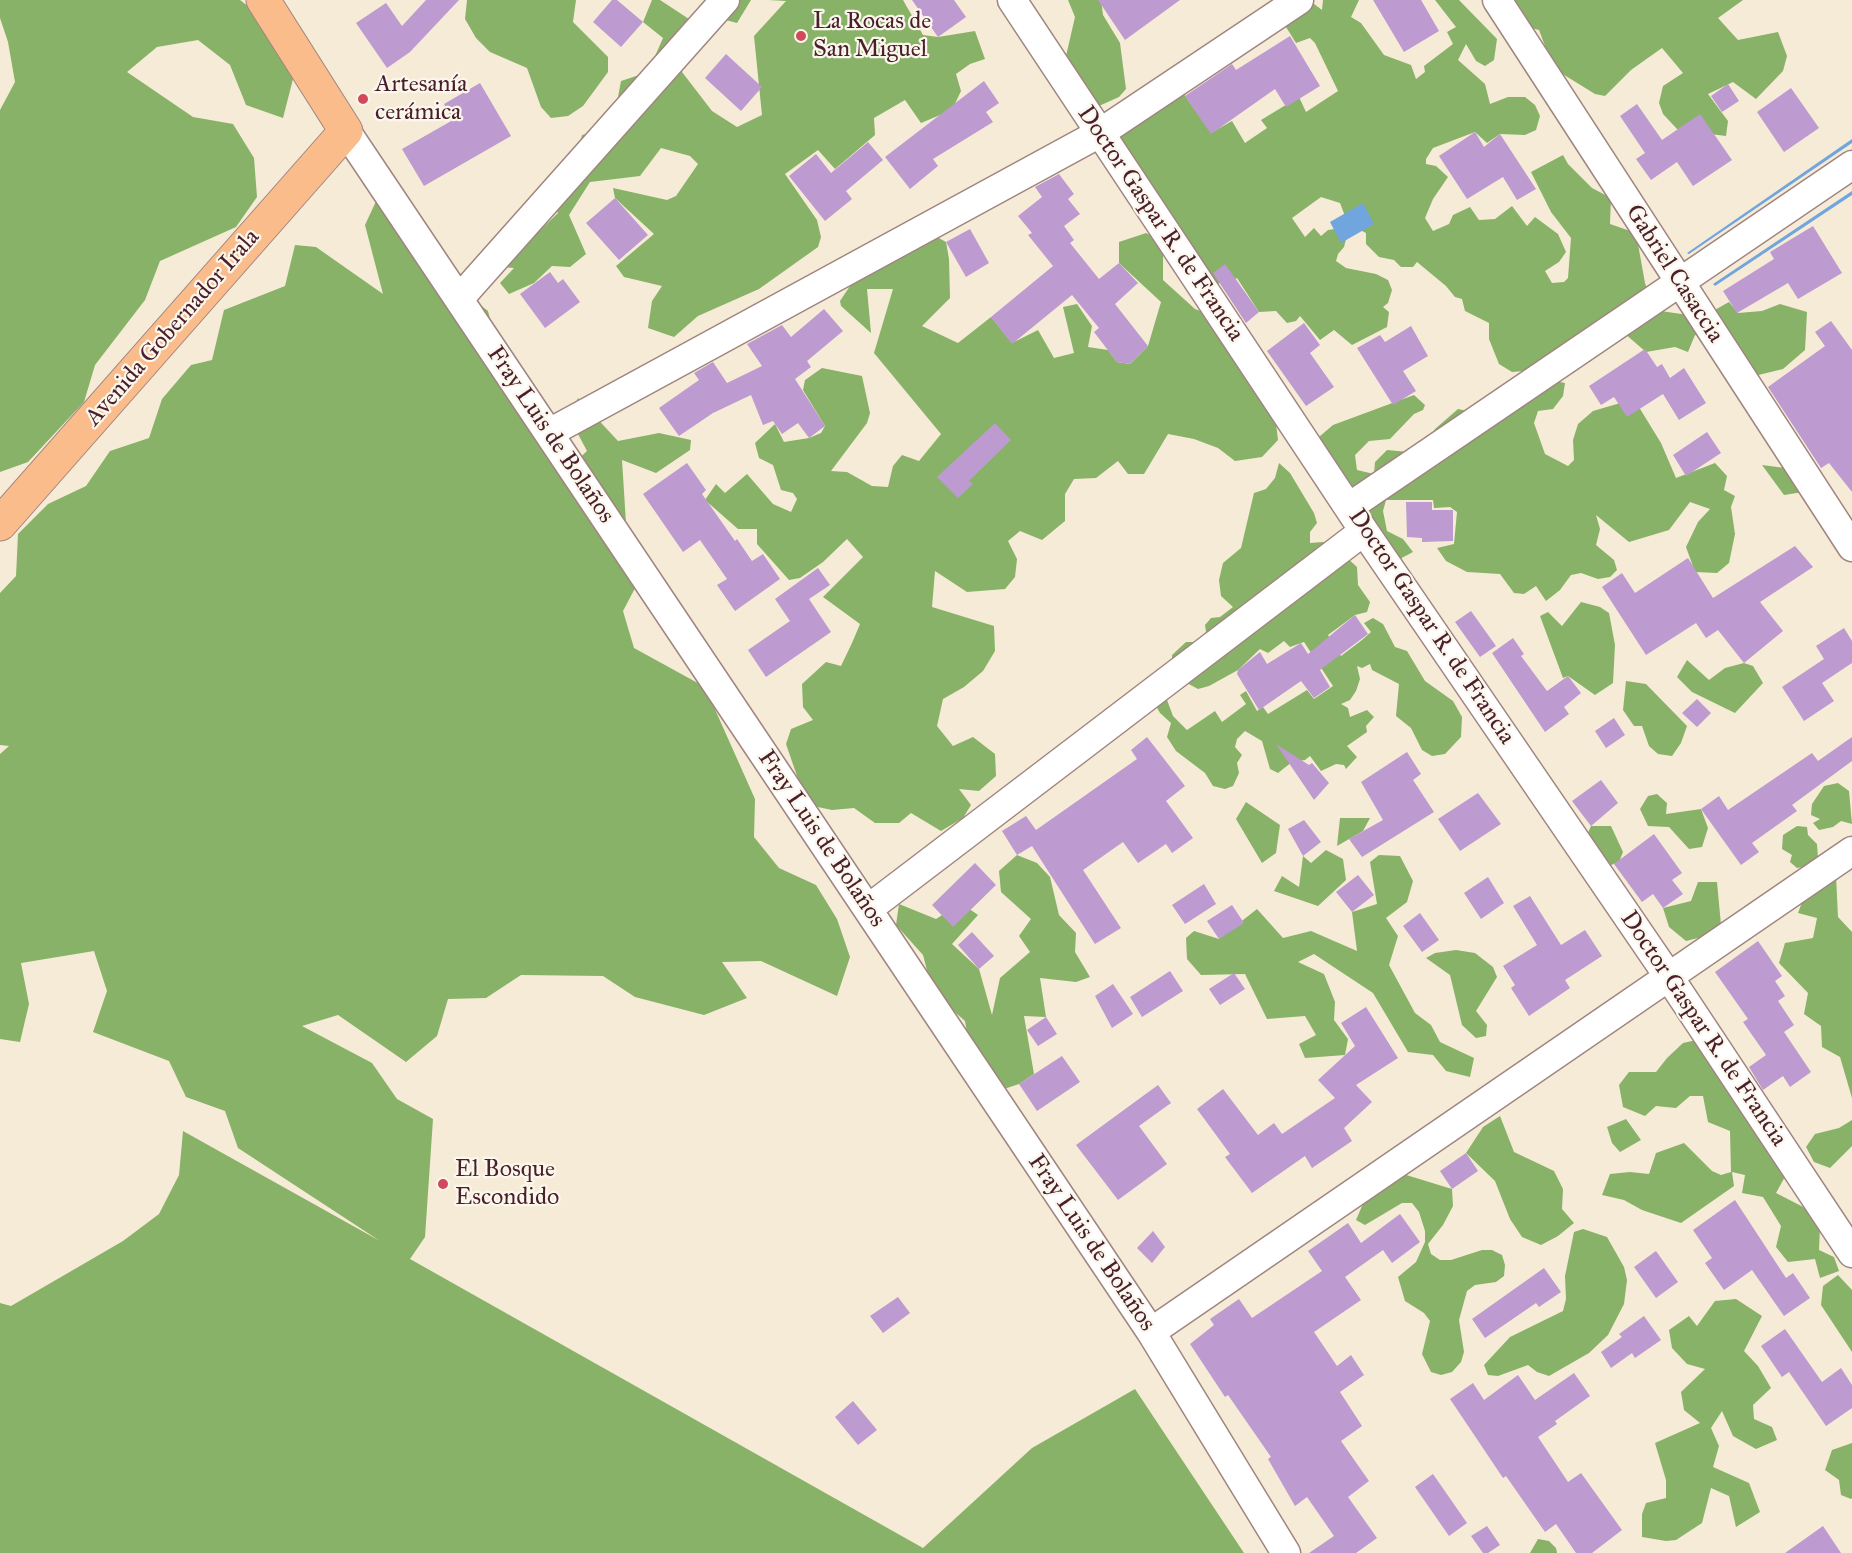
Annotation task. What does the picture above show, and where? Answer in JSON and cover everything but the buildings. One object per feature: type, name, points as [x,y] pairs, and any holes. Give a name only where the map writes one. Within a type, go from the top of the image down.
[{"type":"main road","points":[[263,0],[346,131]]},
{"type":"main road","name":"Avenida Gobernador Irala","points":[[0,524],[346,131]]},
{"type":"street","points":[[459,299],[725,0]]},
{"type":"street","name":"Doctor Gaspar R. de Francia","points":[[1012,0],[1356,519],[1669,977],[1852,1252]]},
{"type":"street","points":[[549,433],[1100,133],[1299,0]]},
{"type":"street","name":"Gabriel Casaccia","points":[[1497,0],[1852,548]]},
{"type":"street","name":"Fray Luis de Bolaños","points":[[346,131],[1151,1332],[1286,1553]]},
{"type":"street","points":[[868,909],[1356,519],[1679,284],[1852,165]]},
{"type":"street","points":[[1151,1332],[1852,851]]},
{"type":"green space","points":[[0,0],[240,0],[292,40],[293,79],[283,118],[246,105],[230,65],[198,40],[157,47],[127,72],[193,117],[233,124],[254,158],[257,197],[236,227],[160,261],[145,300],[95,365],[84,402],[28,462],[0,472],[0,110],[15,82],[8,42],[0,18]]},
{"type":"green space","points":[[467,0],[576,0],[573,22],[608,57],[608,72],[583,106],[568,116],[551,118],[541,107],[527,68],[490,52],[476,38],[465,19]]},
{"type":"green space","points":[[652,0],[660,0],[695,23],[682,72],[712,111],[737,127],[762,115],[754,36],[786,1],[768,0],[903,0],[923,35],[938,37],[975,31],[985,59],[970,64],[956,74],[961,91],[952,110],[921,123],[905,100],[874,118],[875,135],[835,169],[818,150],[785,174],[817,220],[821,237],[818,247],[759,289],[698,316],[674,337],[648,328],[652,301],[662,286],[624,277],[616,266],[654,234],[615,198],[613,188],[667,200],[676,196],[698,164],[690,156],[661,148],[640,176],[590,182],[569,215],[586,254],[570,267],[552,266],[534,283],[509,294],[500,283],[514,268],[502,267],[558,213],[547,194],[573,172],[582,135],[612,129],[621,81],[648,72],[663,38],[643,22]]},
{"type":"green space","points":[[717,0],[751,0],[737,23],[718,18]]},
{"type":"green space","points":[[1068,0],[1101,0],[1103,15],[1120,43],[1126,89],[1119,97],[1090,110],[1069,75],[1066,56],[1075,17]]},
{"type":"green space","points":[[1309,0],[1322,10],[1323,0],[1359,0],[1351,17],[1361,23],[1384,55],[1411,65],[1416,79],[1425,72],[1424,66],[1453,44],[1447,32],[1456,27],[1435,0],[1459,0],[1497,39],[1494,60],[1485,66],[1476,61],[1466,44],[1458,60],[1485,84],[1490,104],[1508,97],[1525,97],[1535,105],[1540,116],[1536,130],[1525,135],[1500,134],[1487,143],[1475,132],[1433,148],[1426,159],[1426,164],[1436,166],[1448,177],[1433,199],[1425,218],[1433,231],[1449,224],[1453,215],[1470,207],[1479,220],[1495,219],[1512,206],[1527,226],[1535,217],[1558,234],[1566,252],[1559,262],[1545,271],[1552,283],[1564,282],[1568,278],[1571,238],[1551,212],[1531,172],[1563,155],[1568,164],[1592,188],[1611,198],[1610,224],[1636,233],[1645,283],[1654,310],[1702,317],[1729,302],[1738,313],[1762,311],[1780,304],[1807,312],[1805,350],[1783,369],[1746,378],[1710,338],[1695,335],[1688,352],[1675,347],[1646,352],[1624,333],[1524,371],[1512,372],[1499,364],[1489,339],[1489,323],[1465,311],[1462,299],[1455,297],[1446,286],[1417,262],[1413,267],[1401,267],[1394,260],[1379,257],[1366,244],[1366,233],[1348,224],[1340,203],[1321,197],[1292,218],[1305,237],[1314,228],[1321,236],[1328,230],[1341,228],[1347,235],[1344,247],[1336,261],[1346,268],[1376,274],[1388,280],[1392,290],[1388,303],[1383,307],[1389,312],[1387,327],[1352,345],[1334,330],[1320,340],[1300,316],[1296,321],[1287,323],[1276,311],[1259,312],[1237,278],[1231,282],[1204,285],[1119,150],[1113,121],[1181,90],[1211,133],[1232,121],[1245,143],[1267,128],[1261,120],[1299,97],[1306,112],[1338,91],[1315,43],[1310,38],[1296,43],[1281,19]]},
{"type":"green space","points":[[1496,0],[1743,0],[1718,18],[1738,40],[1778,32],[1787,56],[1783,71],[1756,99],[1733,82],[1708,94],[1728,121],[1726,136],[1678,130],[1663,114],[1659,103],[1663,86],[1683,73],[1662,48],[1631,70],[1605,96],[1595,94],[1561,73],[1545,46],[1539,30],[1514,24]]},
{"type":"green space","points":[[378,197],[442,275],[488,311],[500,359],[572,465],[587,451],[569,417],[578,398],[618,441],[659,433],[691,440],[690,450],[656,473],[622,460],[627,539],[642,575],[623,611],[634,648],[705,687],[755,799],[754,837],[779,868],[816,885],[837,919],[850,957],[837,996],[761,961],[722,962],[747,998],[704,1015],[635,997],[603,976],[521,975],[486,998],[448,999],[437,1036],[406,1062],[338,1015],[302,1026],[372,1063],[397,1099],[433,1119],[425,1237],[410,1259],[923,1548],[1032,1448],[1135,1389],[1244,1553],[0,1553],[0,1303],[11,1306],[123,1241],[159,1214],[179,1175],[183,1131],[380,1241],[238,1148],[225,1111],[186,1097],[169,1061],[93,1032],[107,991],[94,951],[21,963],[29,1004],[20,1042],[0,1039],[0,754],[9,746],[0,745],[0,593],[16,576],[18,534],[48,504],[86,486],[110,451],[149,438],[162,399],[191,365],[212,360],[224,310],[285,286],[295,245],[316,247],[383,294],[365,225]]},
{"type":"green space","points":[[910,222],[946,242],[949,259],[950,298],[922,326],[958,343],[991,317],[1012,343],[1038,330],[1054,358],[1074,353],[1063,307],[1077,304],[1092,326],[1088,347],[1108,350],[1117,362],[1130,364],[1148,346],[1161,302],[1119,263],[1119,242],[1146,233],[1163,242],[1163,280],[1195,309],[1220,318],[1273,399],[1278,440],[1262,457],[1235,461],[1218,448],[1194,439],[1168,434],[1144,474],[1128,474],[1118,461],[1096,478],[1074,479],[1065,494],[1065,521],[1042,540],[1020,531],[1008,541],[1017,559],[1015,577],[1005,589],[967,592],[935,571],[932,607],[994,626],[995,651],[983,671],[964,687],[943,699],[937,726],[953,746],[973,737],[995,754],[996,776],[979,791],[959,789],[971,805],[963,818],[941,831],[911,813],[899,823],[875,823],[854,808],[832,810],[813,806],[797,776],[786,744],[791,729],[813,720],[803,707],[802,684],[826,662],[841,666],[860,624],[823,597],[863,557],[847,539],[823,562],[800,578],[789,580],[757,544],[757,529],[738,529],[705,500],[716,484],[725,493],[747,474],[773,504],[791,512],[797,499],[793,493],[781,490],[773,465],[759,458],[755,443],[775,424],[784,442],[809,438],[821,433],[825,426],[803,390],[805,380],[822,368],[862,376],[870,413],[867,423],[831,471],[847,472],[872,486],[888,487],[893,466],[902,455],[919,461],[941,434],[874,353],[893,289],[867,289],[871,333],[841,306],[840,301],[876,247]]},
{"type":"green space","points":[[1555,381],[1565,383],[1563,396],[1553,409],[1538,411],[1534,423],[1545,454],[1568,466],[1574,460],[1573,440],[1578,424],[1593,411],[1634,399],[1661,443],[1676,478],[1715,463],[1727,476],[1724,490],[1735,496],[1731,507],[1735,534],[1729,563],[1717,573],[1695,572],[1686,547],[1698,522],[1710,509],[1690,502],[1669,530],[1629,542],[1596,515],[1600,529],[1596,545],[1614,560],[1617,570],[1610,577],[1598,579],[1581,573],[1571,575],[1560,590],[1546,601],[1536,586],[1524,594],[1514,593],[1500,574],[1467,572],[1446,561],[1437,548],[1454,544],[1457,512],[1450,507],[1434,508],[1433,500],[1386,500],[1383,511],[1387,531],[1403,539],[1413,552],[1394,562],[1306,448],[1333,425],[1414,395],[1425,405],[1423,410],[1414,414],[1390,439],[1369,441],[1355,455],[1357,470],[1374,474],[1375,462],[1387,450],[1420,453],[1435,429],[1458,409],[1483,414]]},
{"type":"green space","points":[[1279,463],[1290,473],[1314,513],[1317,523],[1310,532],[1310,543],[1323,542],[1334,546],[1357,567],[1358,585],[1370,602],[1367,612],[1355,615],[1328,635],[1341,656],[1371,632],[1364,623],[1373,618],[1383,624],[1395,647],[1407,651],[1425,681],[1453,701],[1462,717],[1461,737],[1445,754],[1432,756],[1422,750],[1411,728],[1396,716],[1399,684],[1372,670],[1370,664],[1362,668],[1357,666],[1360,679],[1356,691],[1350,700],[1341,704],[1348,708],[1350,717],[1367,710],[1374,717],[1366,726],[1367,732],[1347,746],[1357,757],[1346,769],[1344,765],[1336,764],[1321,771],[1310,756],[1305,760],[1292,762],[1278,773],[1270,769],[1262,741],[1245,731],[1237,739],[1235,747],[1242,755],[1237,763],[1239,773],[1233,786],[1225,789],[1213,786],[1205,773],[1176,751],[1167,737],[1171,723],[1160,713],[1151,697],[1164,692],[1173,716],[1187,730],[1215,711],[1222,722],[1246,704],[1240,695],[1246,691],[1257,711],[1263,707],[1268,714],[1307,690],[1314,699],[1333,686],[1304,642],[1290,647],[1284,641],[1268,653],[1260,649],[1238,670],[1209,686],[1198,689],[1185,682],[1172,661],[1172,655],[1186,642],[1199,642],[1206,632],[1205,625],[1211,618],[1220,617],[1233,607],[1221,596],[1219,580],[1223,563],[1241,548],[1254,493],[1266,489],[1275,478]]},
{"type":"green space","points":[[1762,465],[1800,470],[1803,492],[1784,495]]},
{"type":"green space","points":[[1581,602],[1600,607],[1609,613],[1615,645],[1613,683],[1595,695],[1568,676],[1563,678],[1540,616],[1548,612],[1562,626]]},
{"type":"green space","points":[[1687,660],[1709,680],[1725,668],[1744,663],[1753,666],[1763,683],[1735,713],[1692,692],[1677,677]]},
{"type":"green space","points":[[1626,681],[1646,684],[1687,726],[1681,743],[1672,756],[1658,754],[1649,746],[1642,726],[1634,726],[1623,710]]},
{"type":"green space","points":[[1838,783],[1849,791],[1852,824],[1841,821],[1833,827],[1819,830],[1813,823],[1820,819],[1811,815],[1812,804],[1824,786]]},
{"type":"green space","points":[[1657,794],[1667,803],[1666,814],[1701,809],[1708,828],[1702,847],[1689,849],[1669,827],[1648,826],[1640,809],[1648,796]]},
{"type":"green space","points":[[1246,802],[1280,825],[1276,853],[1262,863],[1236,819]]},
{"type":"green space","points":[[1340,818],[1370,818],[1363,831],[1337,846]]},
{"type":"green space","points":[[1591,826],[1611,826],[1623,852],[1619,862],[1603,868],[1583,844]]},
{"type":"green space","points":[[1797,826],[1807,827],[1808,835],[1817,844],[1818,858],[1836,875],[1838,917],[1852,932],[1852,1098],[1840,1057],[1822,1047],[1821,1026],[1804,1014],[1808,993],[1779,963],[1785,943],[1813,938],[1817,918],[1798,913],[1818,859],[1797,868],[1790,862],[1792,855],[1782,849],[1783,835]]},
{"type":"green space","points":[[1326,850],[1343,859],[1346,880],[1318,906],[1274,891],[1282,876],[1299,887],[1303,856],[1311,863]]},
{"type":"green space","points":[[1017,855],[1037,863],[1050,877],[1059,915],[1076,933],[1075,952],[1090,977],[1076,982],[1040,978],[1046,1017],[1024,1016],[1034,1074],[1019,1084],[1004,1089],[972,1062],[965,1021],[933,993],[923,955],[896,925],[899,904],[936,919],[961,903],[978,915],[952,944],[979,969],[992,1015],[1000,978],[1030,952],[1019,936],[1031,919],[1001,892],[999,871]]},
{"type":"green space","points":[[1379,855],[1400,856],[1413,881],[1407,902],[1386,918],[1398,936],[1389,965],[1415,1013],[1431,1025],[1440,1042],[1474,1058],[1470,1077],[1446,1071],[1433,1055],[1408,1052],[1373,993],[1314,954],[1298,962],[1324,974],[1335,1002],[1334,1020],[1348,1039],[1345,1055],[1305,1058],[1299,1044],[1316,1035],[1305,1016],[1267,1019],[1245,974],[1201,975],[1187,959],[1186,938],[1194,931],[1219,939],[1257,909],[1283,938],[1311,931],[1357,951],[1352,912],[1377,904],[1370,862]]},
{"type":"green space","points":[[1698,882],[1717,882],[1721,925],[1702,937],[1686,941],[1669,927],[1663,908],[1691,901]]},
{"type":"green space","points":[[1456,950],[1475,953],[1493,967],[1497,977],[1476,1011],[1487,1025],[1486,1036],[1476,1038],[1462,1025],[1450,975],[1426,958],[1435,953]]},
{"type":"green space","points":[[1714,1036],[1787,1173],[1776,1193],[1811,1211],[1820,1227],[1819,1250],[1834,1257],[1839,1271],[1820,1278],[1815,1259],[1788,1262],[1776,1247],[1781,1226],[1763,1197],[1742,1193],[1745,1175],[1732,1172],[1734,1186],[1681,1223],[1642,1210],[1624,1200],[1602,1195],[1610,1174],[1630,1172],[1649,1174],[1656,1153],[1684,1143],[1712,1171],[1721,1175],[1731,1172],[1730,1131],[1708,1122],[1703,1096],[1690,1096],[1676,1108],[1656,1106],[1645,1116],[1623,1107],[1619,1085],[1629,1072],[1656,1072],[1683,1043]]},
{"type":"green space","points":[[1500,1116],[1514,1152],[1554,1171],[1563,1189],[1562,1209],[1574,1223],[1558,1236],[1541,1245],[1522,1237],[1510,1219],[1495,1181],[1466,1153],[1483,1127]]},
{"type":"green space","points":[[1626,1119],[1641,1140],[1620,1152],[1612,1143],[1607,1127]]},
{"type":"green space","points":[[1852,1120],[1852,1146],[1830,1168],[1814,1162],[1806,1147],[1815,1134],[1839,1128]]},
{"type":"green space","points":[[1403,1174],[1452,1189],[1453,1206],[1443,1225],[1428,1244],[1431,1254],[1440,1260],[1451,1260],[1482,1250],[1492,1250],[1502,1255],[1505,1265],[1504,1276],[1496,1282],[1475,1285],[1467,1291],[1459,1320],[1464,1352],[1461,1362],[1452,1372],[1441,1375],[1431,1372],[1422,1354],[1430,1321],[1424,1313],[1405,1301],[1398,1277],[1416,1262],[1425,1242],[1425,1231],[1419,1212],[1412,1203],[1402,1203],[1365,1225],[1356,1220],[1365,1199]]},
{"type":"green space","points":[[1583,1229],[1607,1237],[1624,1267],[1627,1280],[1624,1304],[1608,1335],[1589,1353],[1549,1376],[1537,1372],[1528,1365],[1498,1376],[1488,1375],[1484,1365],[1510,1337],[1563,1311],[1566,1299],[1565,1276],[1574,1232]]},
{"type":"green space","points":[[1838,1275],[1852,1290],[1852,1352],[1821,1305],[1823,1286]]},
{"type":"green space","points":[[1736,1299],[1762,1316],[1744,1351],[1758,1366],[1771,1388],[1753,1405],[1754,1419],[1772,1427],[1777,1440],[1756,1449],[1733,1436],[1722,1411],[1711,1428],[1719,1446],[1713,1467],[1749,1483],[1760,1512],[1736,1527],[1729,1496],[1711,1488],[1702,1523],[1676,1540],[1666,1541],[1642,1537],[1642,1514],[1646,1503],[1666,1498],[1666,1480],[1655,1443],[1700,1423],[1684,1410],[1681,1392],[1705,1369],[1687,1364],[1672,1348],[1669,1330],[1689,1316],[1697,1326],[1715,1301]]},
{"type":"green space","points":[[1852,1443],[1851,1499],[1841,1495],[1839,1480],[1825,1470],[1832,1450]]},
{"type":"green space","points":[[1538,1539],[1549,1541],[1556,1548],[1557,1553],[1530,1553]]},
{"type":"water","points":[[1852,139],[1852,143],[1689,254],[1687,253]]},
{"type":"water","points":[[1852,191],[1852,195],[1715,286],[1713,284]]},
{"type":"water","points":[[1363,203],[1374,224],[1341,243],[1330,222]]},
{"type":"place","name":"La Rocas de San Miguel","points":[[801,36]]},
{"type":"place","name":"Artesanía cerámica","points":[[363,99]]},
{"type":"place","name":"El Bosque Escondido","points":[[443,1184]]}]
